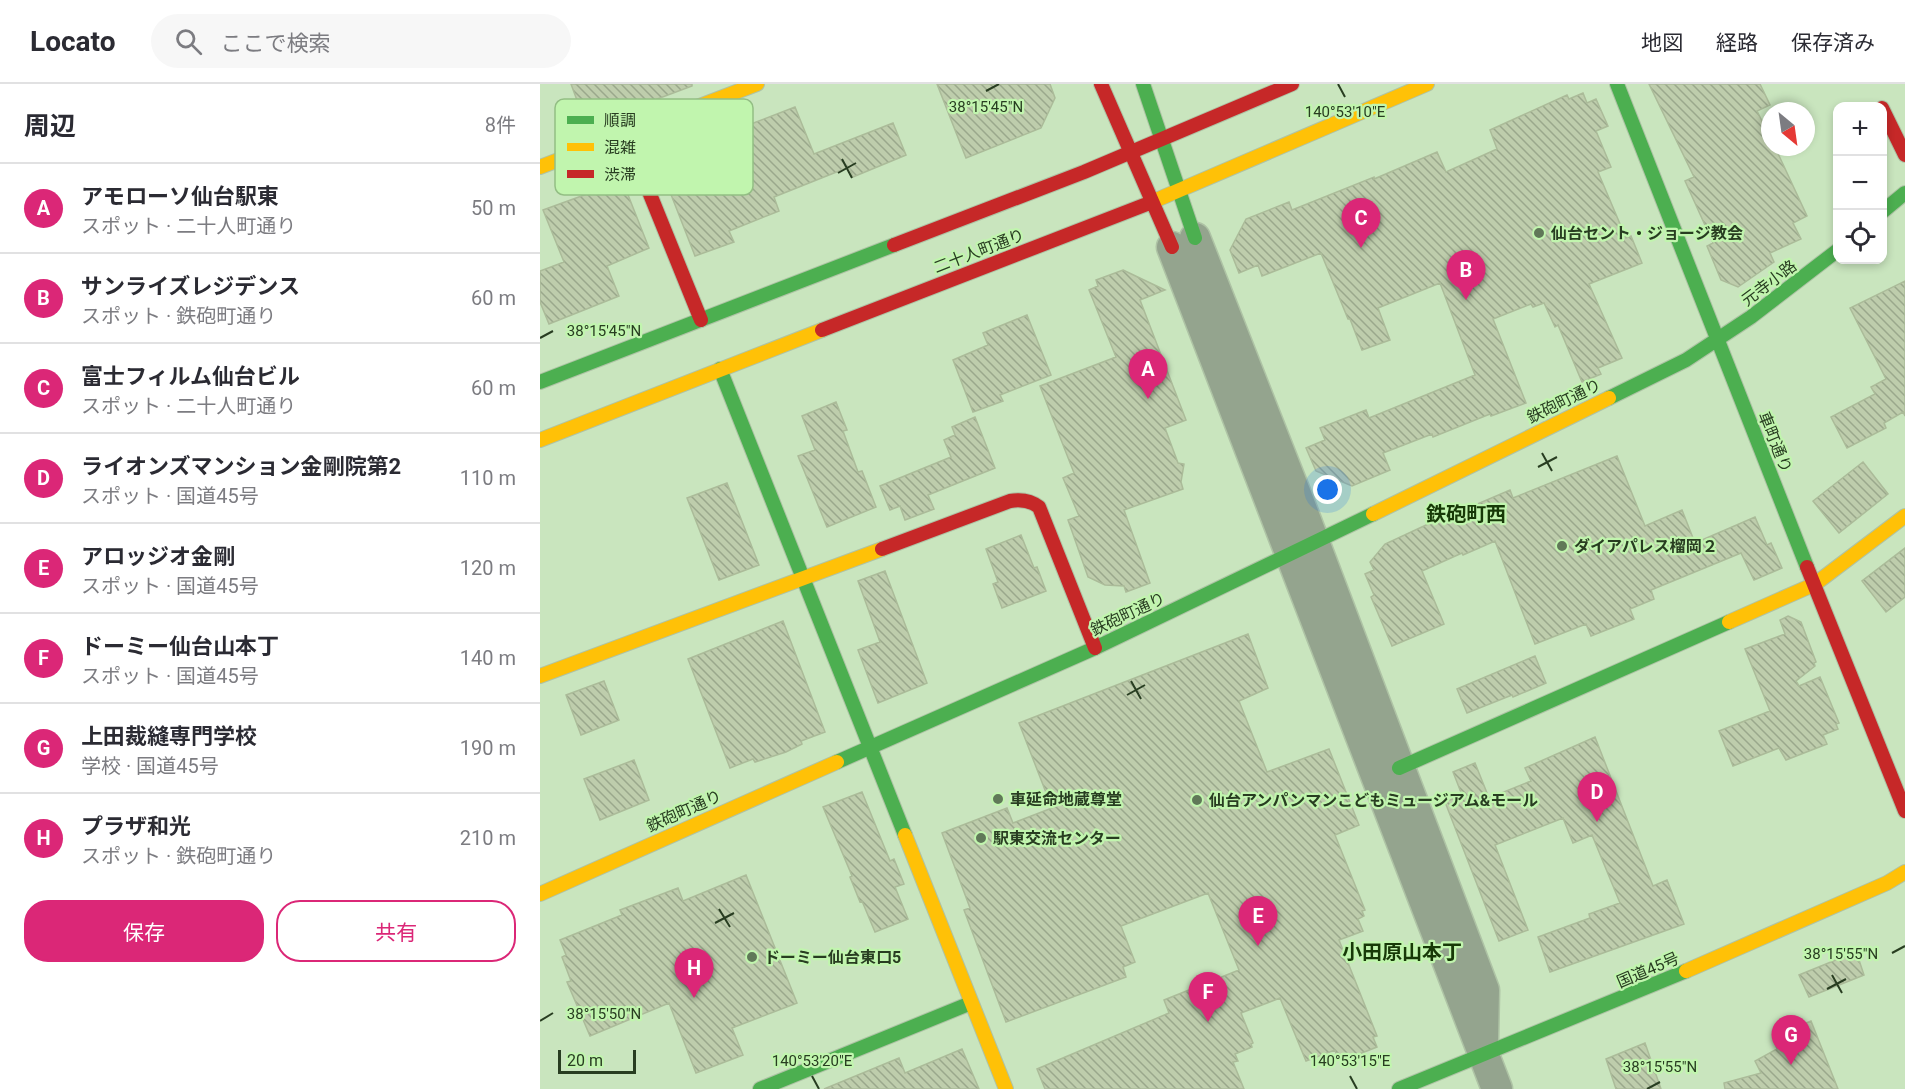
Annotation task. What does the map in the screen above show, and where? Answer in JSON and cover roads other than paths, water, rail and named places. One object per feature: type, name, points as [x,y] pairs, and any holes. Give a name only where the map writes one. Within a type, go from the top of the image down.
[{"type":"main road","points":[[718,99],[757,84]]},
{"type":"main road","points":[[1101,84],[1152,202],[1183,242]]},
{"type":"main road","points":[[1143,84],[1179,191],[1183,242]]},
{"type":"main road","points":[[540,382],[1130,153],[1292,84]]},
{"type":"main road","name":"二十人町通り","points":[[540,440],[1152,202],[1427,84]]},
{"type":"main road","name":"車町通り","points":[[1617,84],[1905,811]]},
{"type":"main road","points":[[1887,117],[1905,155]]},
{"type":"main road","points":[[540,167],[555,161]]},
{"type":"main road","points":[[1884,210],[1905,193]]},
{"type":"main road","points":[[650,195],[701,320]]},
{"type":"main road","name":"元寺小路","points":[[1718,340],[1833,254]]},
{"type":"main road","name":"鉄砲町通り","points":[[540,894],[1095,648],[1686,360],[1718,340]]},
{"type":"main road","points":[[720,369],[1006,1089]]},
{"type":"main road","points":[[540,676],[1010,501],[1024,499],[1039,507],[1095,648]]},
{"type":"main road","points":[[1398,768],[1815,584],[1905,516]]},
{"type":"main road","name":"国道45号","points":[[1399,1089],[1684,972],[1887,883],[1905,872]]},
{"type":"main road","points":[[760,1089],[971,1003]]},
{"type":"street","points":[[1183,242],[1302,549],[1497,1089]]},
{"type":"street","points":[[1302,549],[1398,768],[1484,990],[1483,1055]]},
{"type":"place","name":"仙台セント・ジョージ教会","points":[[1539,233]]},
{"type":"place","name":"富士フィルム仙台ビル","points":[[1361,248]]},
{"type":"place","name":"サンライズレジデンス","points":[[1466,300]]},
{"type":"place","name":"アモローソ仙台駅東","points":[[1148,399]]},
{"type":"place","name":"ダイアパレス榴岡２","points":[[1562,546]]},
{"type":"place","name":"車延命地蔵尊堂","points":[[998,799]]},
{"type":"place","name":"仙台アンパンマンこどもミュージアム&モール","points":[[1197,800]]},
{"type":"place","name":"ライオンズマンション金剛院第2","points":[[1597,822]]},
{"type":"place","name":"駅東交流センター","points":[[981,838]]},
{"type":"place","name":"アロッジオ金剛","points":[[1258,946]]},
{"type":"place","name":"ドーミー仙台東口5","points":[[752,957]]},
{"type":"place","name":"プラザ和光","points":[[694,998]]},
{"type":"place","name":"ドーミー仙台山本丁","points":[[1208,1022]]},
{"type":"place","name":"上田裁縫専門学校","points":[[1791,1065]]},
{"type":"district","name":"鉄砲町西","points":[[1466,514]]},
{"type":"district","name":"小田原山本丁","points":[[1402,952]]}]
